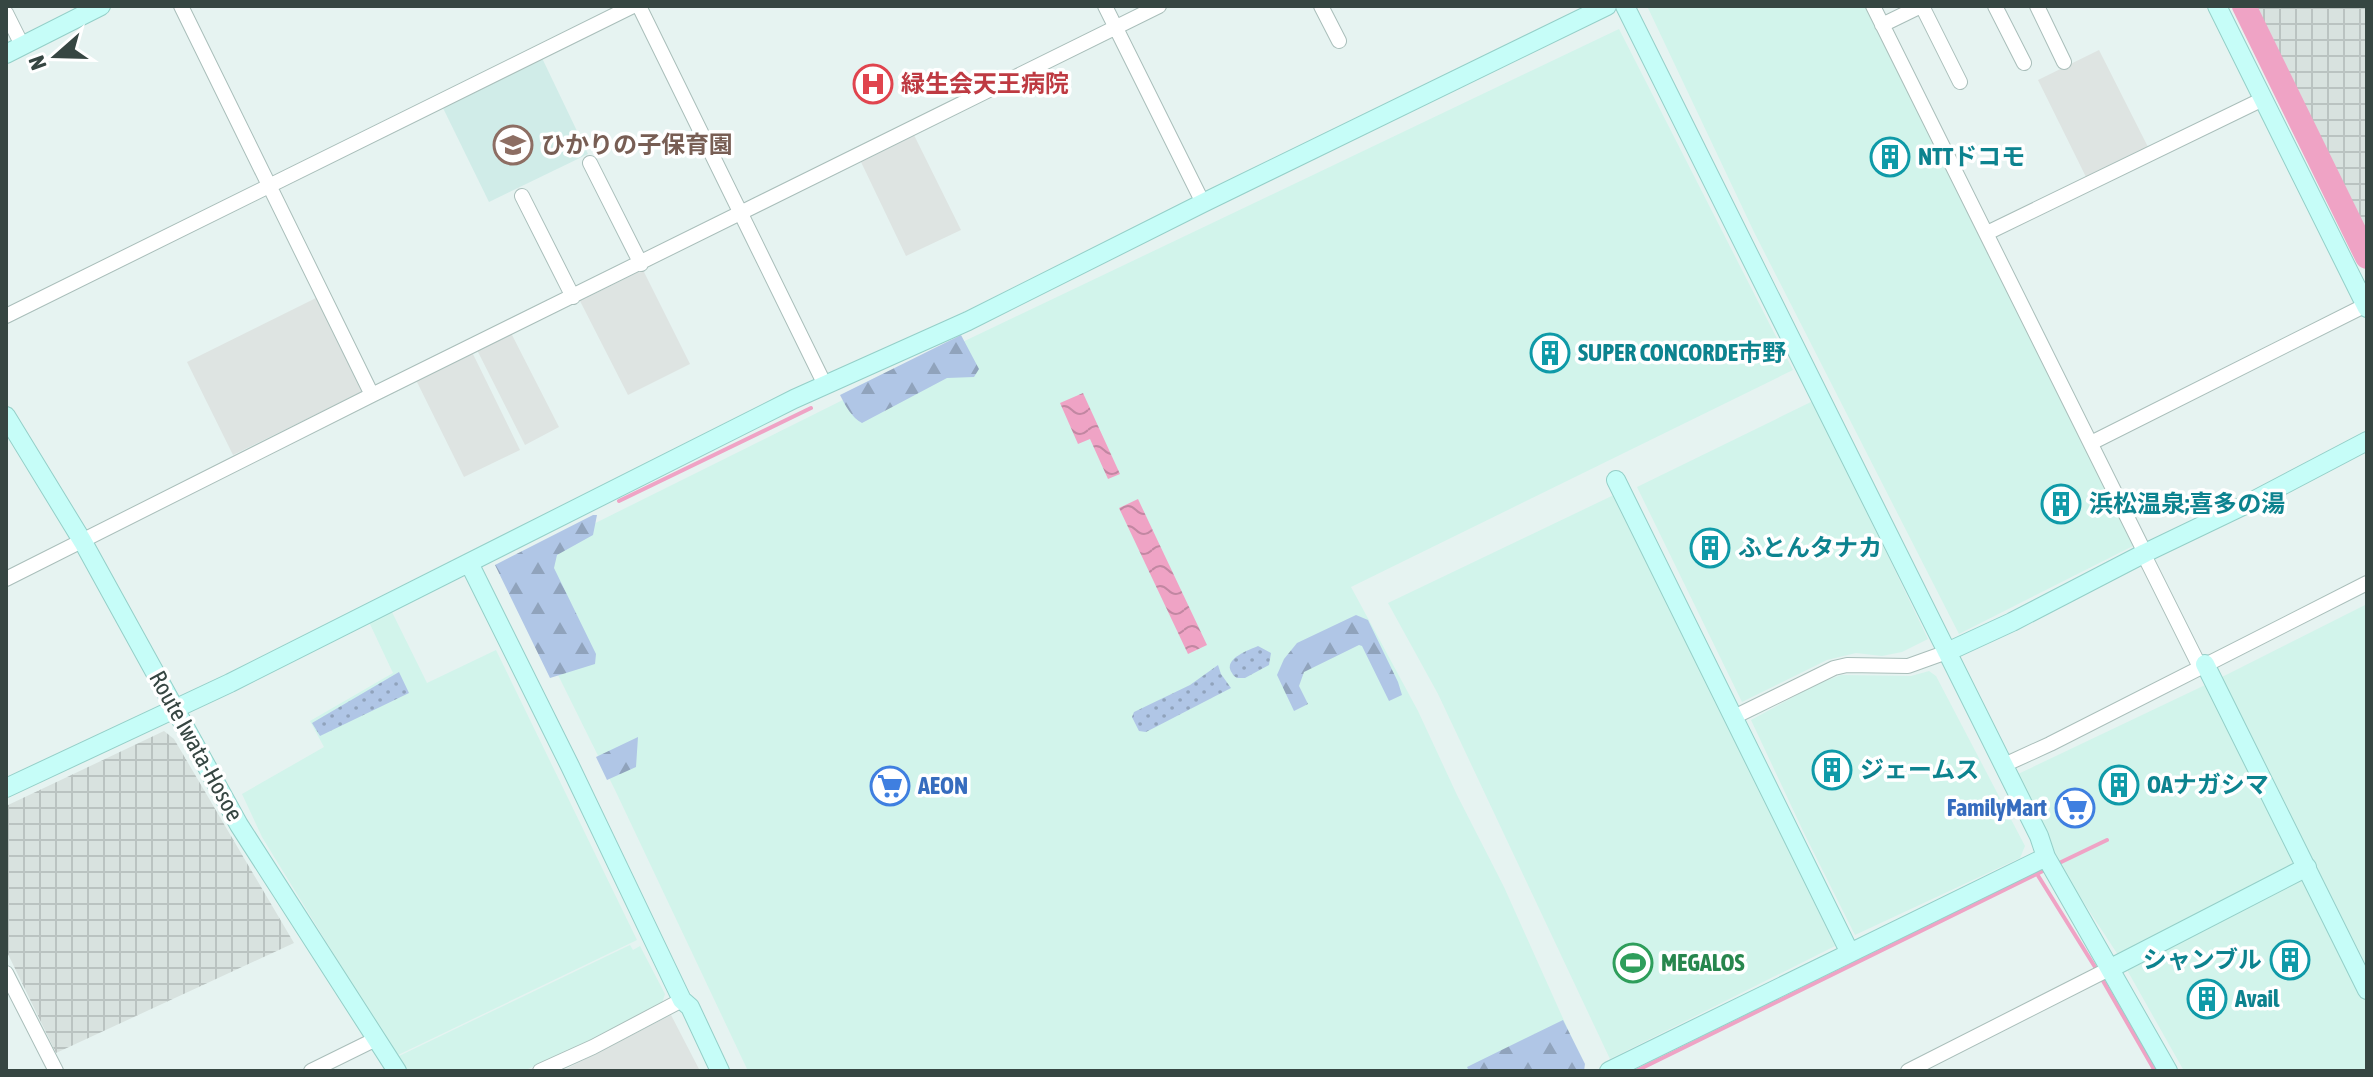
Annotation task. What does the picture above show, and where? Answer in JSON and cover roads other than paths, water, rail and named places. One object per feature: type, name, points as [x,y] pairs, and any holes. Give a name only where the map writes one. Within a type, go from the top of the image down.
[{"type":"street","points":[[6,13],[14,49],[101,6]]},
{"type":"street","points":[[181,6],[372,395]]},
{"type":"street","points":[[6,316],[636,6],[825,385]]},
{"type":"street","points":[[1105,6],[1203,203]]},
{"type":"street","points":[[6,579],[1159,6]]},
{"type":"street","points":[[1321,6],[1339,41]]},
{"type":"street","points":[[6,788],[176,709],[825,385],[968,321],[1607,6]]},
{"type":"street","points":[[1625,6],[2039,836],[2038,860],[2111,968],[2168,1071]]},
{"type":"street","points":[[1873,6],[2197,661],[2205,664],[2367,990]]},
{"type":"street","points":[[1882,25],[1922,6],[1960,82]]},
{"type":"street","points":[[1995,6],[2024,63]]},
{"type":"street","points":[[2037,6],[2064,62]]},
{"type":"street","points":[[2091,443],[2366,307],[2217,6]]},
{"type":"street","points":[[1987,233],[2263,99]]},
{"type":"street","points":[[590,163],[641,264]]},
{"type":"street","points":[[522,196],[573,297]]},
{"type":"street","name":"Route Iwata-Hosoe","points":[[6,416],[83,542],[239,825],[397,1071]]},
{"type":"street","points":[[1734,717],[1834,668],[1847,665],[1908,666],[1947,652],[2245,505],[2367,441]]},
{"type":"street","points":[[1616,480],[1850,953]]},
{"type":"street","points":[[469,563],[682,1000],[690,1007],[720,1071]]},
{"type":"street","points":[[2004,765],[2367,583]]},
{"type":"street","points":[[1609,1071],[2038,860]]},
{"type":"street","points":[[1908,1071],[2307,867]]},
{"type":"street","points":[[6,973],[56,1071]]},
{"type":"street","points":[[540,1071],[682,1000]]},
{"type":"street","points":[[311,1071],[376,1039]]},
{"type":"water","points":[[1083,393],[1120,474],[1108,479],[1090,439],[1078,444],[1060,403]]},
{"type":"water","points":[[1138,499],[1207,645],[1188,654],[1119,508]]},
{"type":"waterway","points":[[2244,6],[2367,257]]},
{"type":"waterway","points":[[619,501],[811,408]]},
{"type":"waterway","points":[[2055,865],[2107,840]]},
{"type":"waterway","points":[[1636,1071],[2047,869]]},
{"type":"waterway","points":[[2037,874],[2155,1071]]},
{"type":"place","name":"緑生会天王病院","points":[[873,84]]},
{"type":"place","name":"ひかりの子保育園","points":[[513,145]]},
{"type":"place","name":"NTTドコモ","points":[[1890,157]]},
{"type":"place","name":"SUPER CONCORDE市野","points":[[1550,353]]},
{"type":"place","name":"浜松温泉;喜多の湯","points":[[2061,504]]},
{"type":"place","name":"ふとんタナカ","points":[[1710,548]]},
{"type":"place","name":"ジェームス","points":[[1832,770]]},
{"type":"place","name":"OAナガシマ","points":[[2119,785]]},
{"type":"place","name":"AEON","points":[[890,786]]},
{"type":"place","name":"FamilyMart","points":[[2075,808]]},
{"type":"place","name":"シャンブル","points":[[2290,960]]},
{"type":"place","name":"MEGALOS","points":[[1633,963]]},
{"type":"place","name":"Avail","points":[[2207,999]]}]
